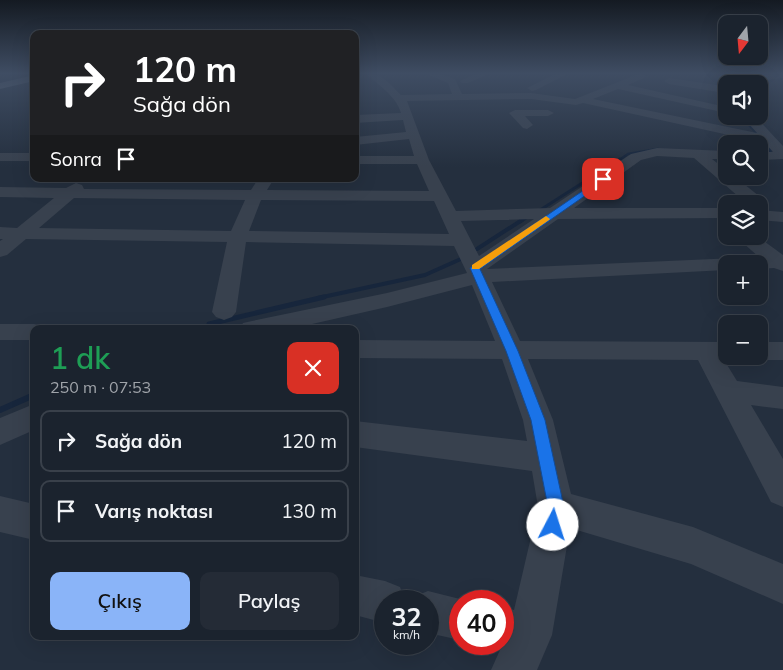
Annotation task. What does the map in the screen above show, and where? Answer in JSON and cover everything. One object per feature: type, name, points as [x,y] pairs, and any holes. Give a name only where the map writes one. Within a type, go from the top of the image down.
[{"type":"street","points":[[399,104],[403,110],[422,160],[477,272],[512,351],[538,420],[556,507],[516,645]]},
{"type":"street","points":[[359,118],[427,104]]},
{"type":"street","points":[[359,138],[403,110],[456,104]]},
{"type":"street","points":[[565,104],[771,140]]},
{"type":"street","points":[[527,125],[515,113],[576,104]]},
{"type":"street","points":[[701,104],[718,108]]},
{"type":"street","points":[[757,125],[781,152],[780,157]]},
{"type":"street","points":[[477,272],[554,213],[636,157],[657,152],[718,155]]},
{"type":"street","points":[[698,154],[747,195]]},
{"type":"street","points":[[0,157],[30,158]]},
{"type":"street","points":[[359,160],[422,160]]},
{"type":"street","points":[[0,251],[84,182]]},
{"type":"street","points":[[224,312],[237,237],[255,195],[264,182]]},
{"type":"street","points":[[0,192],[255,195],[554,213],[718,212]]},
{"type":"street","points":[[0,233],[461,240]]},
{"type":"street","points":[[756,245],[781,263]]},
{"type":"street","points":[[768,263],[781,263]]},
{"type":"street","points":[[271,325],[387,300],[477,272],[718,264]]},
{"type":"street","points":[[0,332],[30,332]]},
{"type":"street","points":[[359,349],[716,351],[728,391],[783,490]]},
{"type":"street","points":[[768,351],[783,351]]},
{"type":"street","points":[[728,391],[783,398]]},
{"type":"street","points":[[0,432],[30,418]]},
{"type":"street","points":[[359,435],[546,458]]},
{"type":"street","points":[[556,507],[694,546],[783,584]]},
{"type":"street","points":[[0,514],[30,521]]},
{"type":"street","points":[[359,596],[374,599]]},
{"type":"waterway","points":[[749,125],[758,135]]},
{"type":"waterway","points":[[768,147],[771,150],[768,153]]},
{"type":"waterway","points":[[618,161],[628,154],[658,149]]},
{"type":"waterway","points":[[537,212],[620,159]]},
{"type":"waterway","points":[[520,222],[529,216]]},
{"type":"waterway","points":[[477,249],[522,220]]},
{"type":"waterway","points":[[318,298],[425,275],[463,258]]},
{"type":"waterway","points":[[209,324],[324,297]]},
{"type":"waterway","points":[[0,410],[30,397]]},
{"type":"slow traffic","points":[[476,267],[546,219]]},
{"type":"route","points":[[553,525],[556,507],[538,420],[512,351],[475,268],[603,179]]}]
